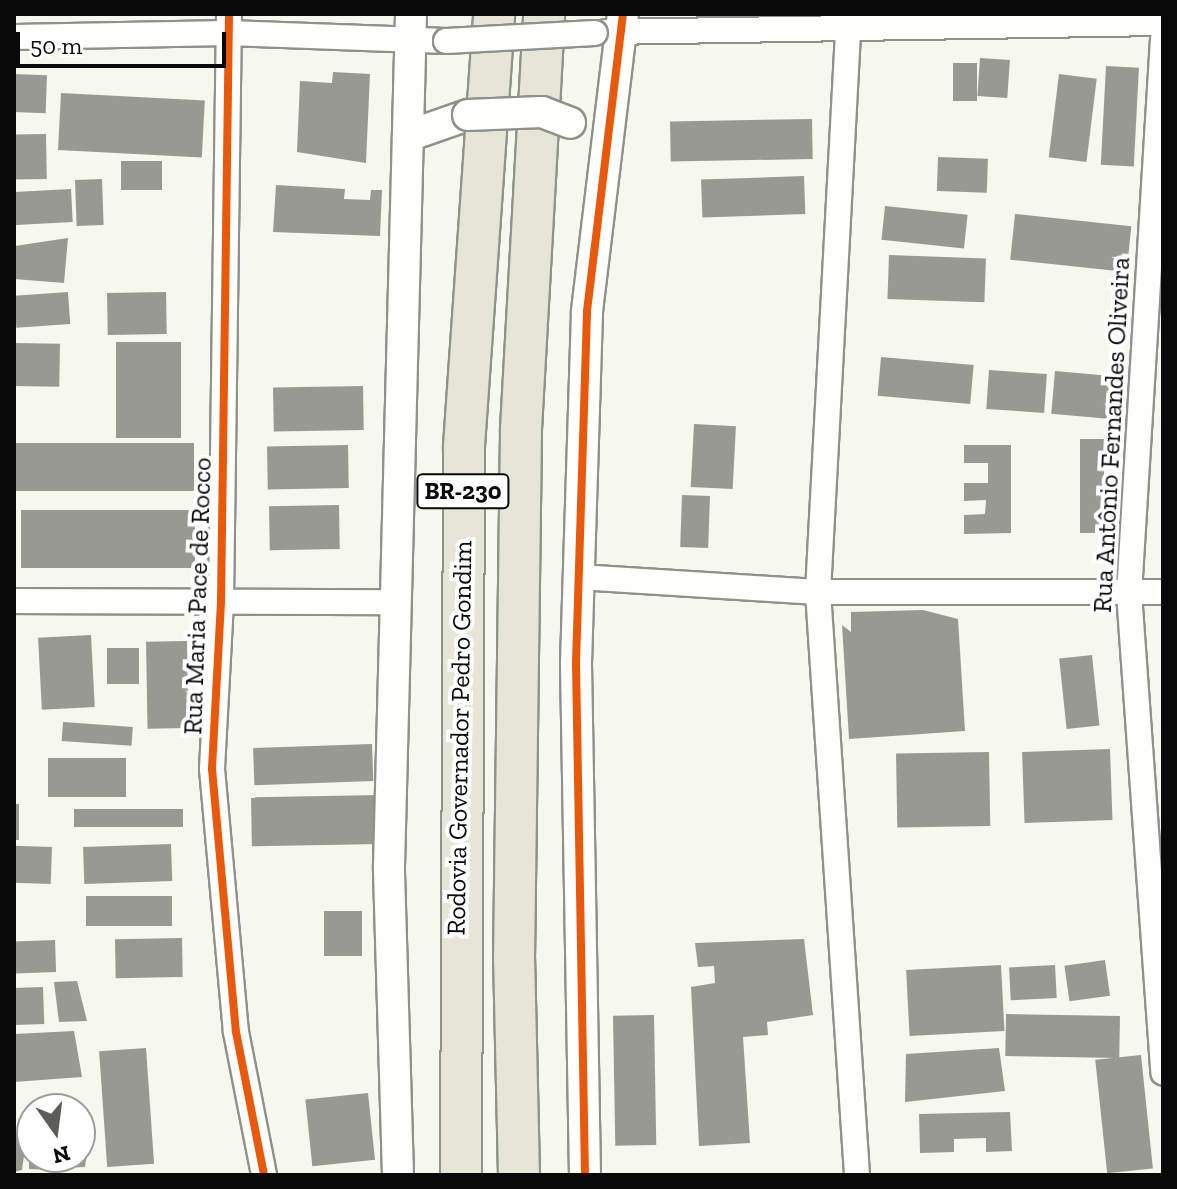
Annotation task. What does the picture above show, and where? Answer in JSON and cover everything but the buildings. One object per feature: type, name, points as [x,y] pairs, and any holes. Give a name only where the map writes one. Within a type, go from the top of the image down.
[{"type":"highway","name":"Rodovia Governador Pedro Gondim","points":[[461,1175],[464,446],[494,14]]},
{"type":"highway","name":"BR-230","points":[[519,1175],[514,960],[521,429],[544,14]]},
{"type":"street","points":[[848,19],[818,592],[857,1175]]},
{"type":"street","points":[[14,37],[228,24],[409,27],[446,41],[613,26],[848,19],[1163,23]]},
{"type":"street","name":"Rua Maria Pace de Rocco","points":[[228,24],[221,602],[212,769],[236,1032],[264,1175]]},
{"type":"street","points":[[585,1175],[579,577],[587,311],[607,152],[613,26]]},
{"type":"street","points":[[398,1175],[389,866],[409,27]]},
{"type":"street","name":"Rua Antônio Fernandes Oliveira","points":[[1163,39],[1129,593],[1163,1073]]},
{"type":"street","points":[[408,136],[468,115],[542,112],[570,123],[607,152]]},
{"type":"street","points":[[579,577],[818,592],[1163,592]]},
{"type":"street","points":[[14,601],[393,602]]},
{"type":"cycle path","points":[[229,14],[221,602],[212,769],[236,1032],[264,1175]]},
{"type":"cycle path","points":[[585,1175],[576,663],[587,311],[623,14]]}]
